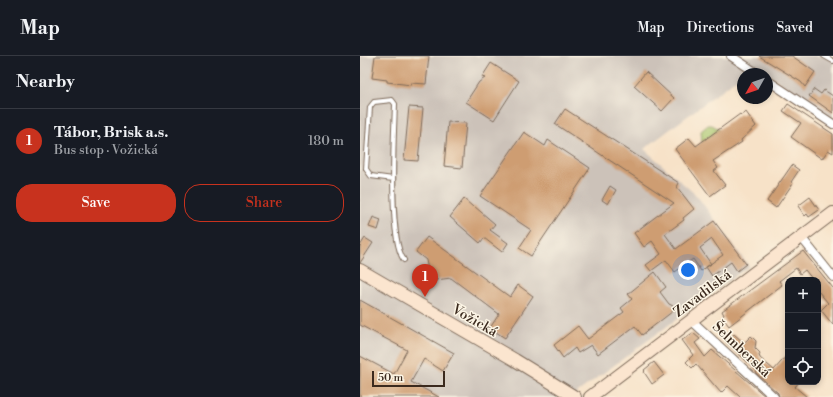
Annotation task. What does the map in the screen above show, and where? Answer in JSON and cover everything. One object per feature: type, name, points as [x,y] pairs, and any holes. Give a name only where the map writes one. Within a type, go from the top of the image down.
[{"type":"main road","name":"Zavadilská","points":[[590,397],[833,213]]},
{"type":"main road","name":"Vožická","points":[[360,270],[515,360],[575,397]]},
{"type":"street","points":[[731,56],[749,68]]},
{"type":"street","points":[[773,84],[833,124]]},
{"type":"street","points":[[801,237],[833,276]]},
{"type":"street","name":"Šelmberská","points":[[691,320],[774,397]]},
{"type":"lane","points":[[824,56],[833,61]]},
{"type":"lane","points":[[393,179],[370,176],[366,169],[370,107],[374,102],[392,100],[395,104],[393,179],[397,244],[400,256],[404,260]]},
{"type":"shaded area","points":[[360,56],[833,56],[833,119],[773,77],[773,68],[759,68],[755,65],[751,68],[737,68],[737,79],[644,149],[697,196],[749,266],[571,397],[360,397]]},
{"type":"green space","points":[[708,125],[712,125],[719,129],[702,142],[701,131]]},
{"type":"building","points":[[375,56],[429,56],[426,84],[411,83],[411,85],[387,82],[387,80],[372,78]]},
{"type":"building","points":[[759,56],[792,56],[815,72],[805,87],[801,82]]},
{"type":"building","points":[[491,63],[519,81],[494,120],[466,102],[479,82],[485,78],[482,77]]},
{"type":"building","points":[[646,72],[674,98],[662,111],[634,86]]},
{"type":"building","points":[[814,89],[821,94],[824,90],[833,96],[833,113],[809,96]]},
{"type":"building","points":[[788,104],[833,134],[833,153],[828,150],[822,159],[791,137],[801,123],[783,111]]},
{"type":"building","points":[[409,107],[423,108],[418,161],[404,160]]},
{"type":"building","points":[[565,109],[679,183],[677,187],[694,209],[683,218],[684,220],[665,234],[676,249],[714,221],[746,264],[737,271],[731,262],[712,276],[706,267],[701,271],[693,259],[675,272],[666,260],[651,271],[646,265],[661,254],[652,241],[644,247],[634,233],[674,203],[555,124]],"holes":[[[712,239],[723,255],[711,264],[700,248]]]},
{"type":"building","points":[[746,112],[756,126],[741,140],[742,142],[713,161],[718,168],[714,171],[725,185],[710,196],[675,149],[689,138],[696,146],[740,114],[741,115]]},
{"type":"building","points":[[448,122],[466,123],[462,168],[444,166]]},
{"type":"building","points":[[524,132],[545,146],[548,140],[590,168],[531,256],[519,248],[531,230],[480,196]]},
{"type":"building","points":[[792,165],[799,170],[791,182],[793,183],[776,208],[767,201]]},
{"type":"building","points":[[610,186],[616,190],[608,204],[602,200]]},
{"type":"building","points":[[810,197],[819,210],[809,217],[807,214],[805,216],[798,206]]},
{"type":"building","points":[[464,199],[495,224],[490,230],[508,243],[502,252],[484,238],[480,243],[450,217]]},
{"type":"building","points":[[373,217],[381,220],[378,230],[369,227]]},
{"type":"building","points":[[427,237],[510,297],[518,285],[533,296],[505,338],[490,328],[499,314],[451,278],[436,280],[435,274],[429,275],[426,260],[416,252]]},
{"type":"building","points":[[365,238],[373,243],[360,263],[360,246]]},
{"type":"building","points":[[803,251],[833,288],[833,325],[821,310],[828,303],[821,295],[821,277],[811,277],[805,270],[800,274],[796,268],[779,281],[782,285],[729,326],[722,317],[724,315],[722,311]]},
{"type":"building","points":[[655,272],[666,287],[660,292],[669,304],[677,308],[642,335],[635,326],[598,354],[591,345],[578,353],[575,348],[563,358],[554,345],[578,326],[588,339],[624,312],[621,308],[632,299],[628,294]]},
{"type":"building","points":[[360,300],[454,353],[443,371],[424,359],[411,382],[439,397],[360,397],[360,356],[394,374],[407,350],[360,325]]},
{"type":"building","points":[[693,333],[700,339],[695,343],[705,357],[712,350],[766,397],[740,397],[728,386],[721,393],[696,364],[692,368],[686,362],[693,355],[682,340]]},
{"type":"building","points":[[734,334],[744,343],[751,336],[756,341],[755,348],[760,353],[760,358],[774,370],[785,357],[785,385],[797,385],[795,387],[807,397],[779,397],[778,393],[756,373],[757,371],[726,342]]},
{"type":"building","points":[[654,362],[664,375],[652,384],[644,370]]},
{"type":"place","name":"Tábor, Brisk a.s.","points":[[425,297]]}]
